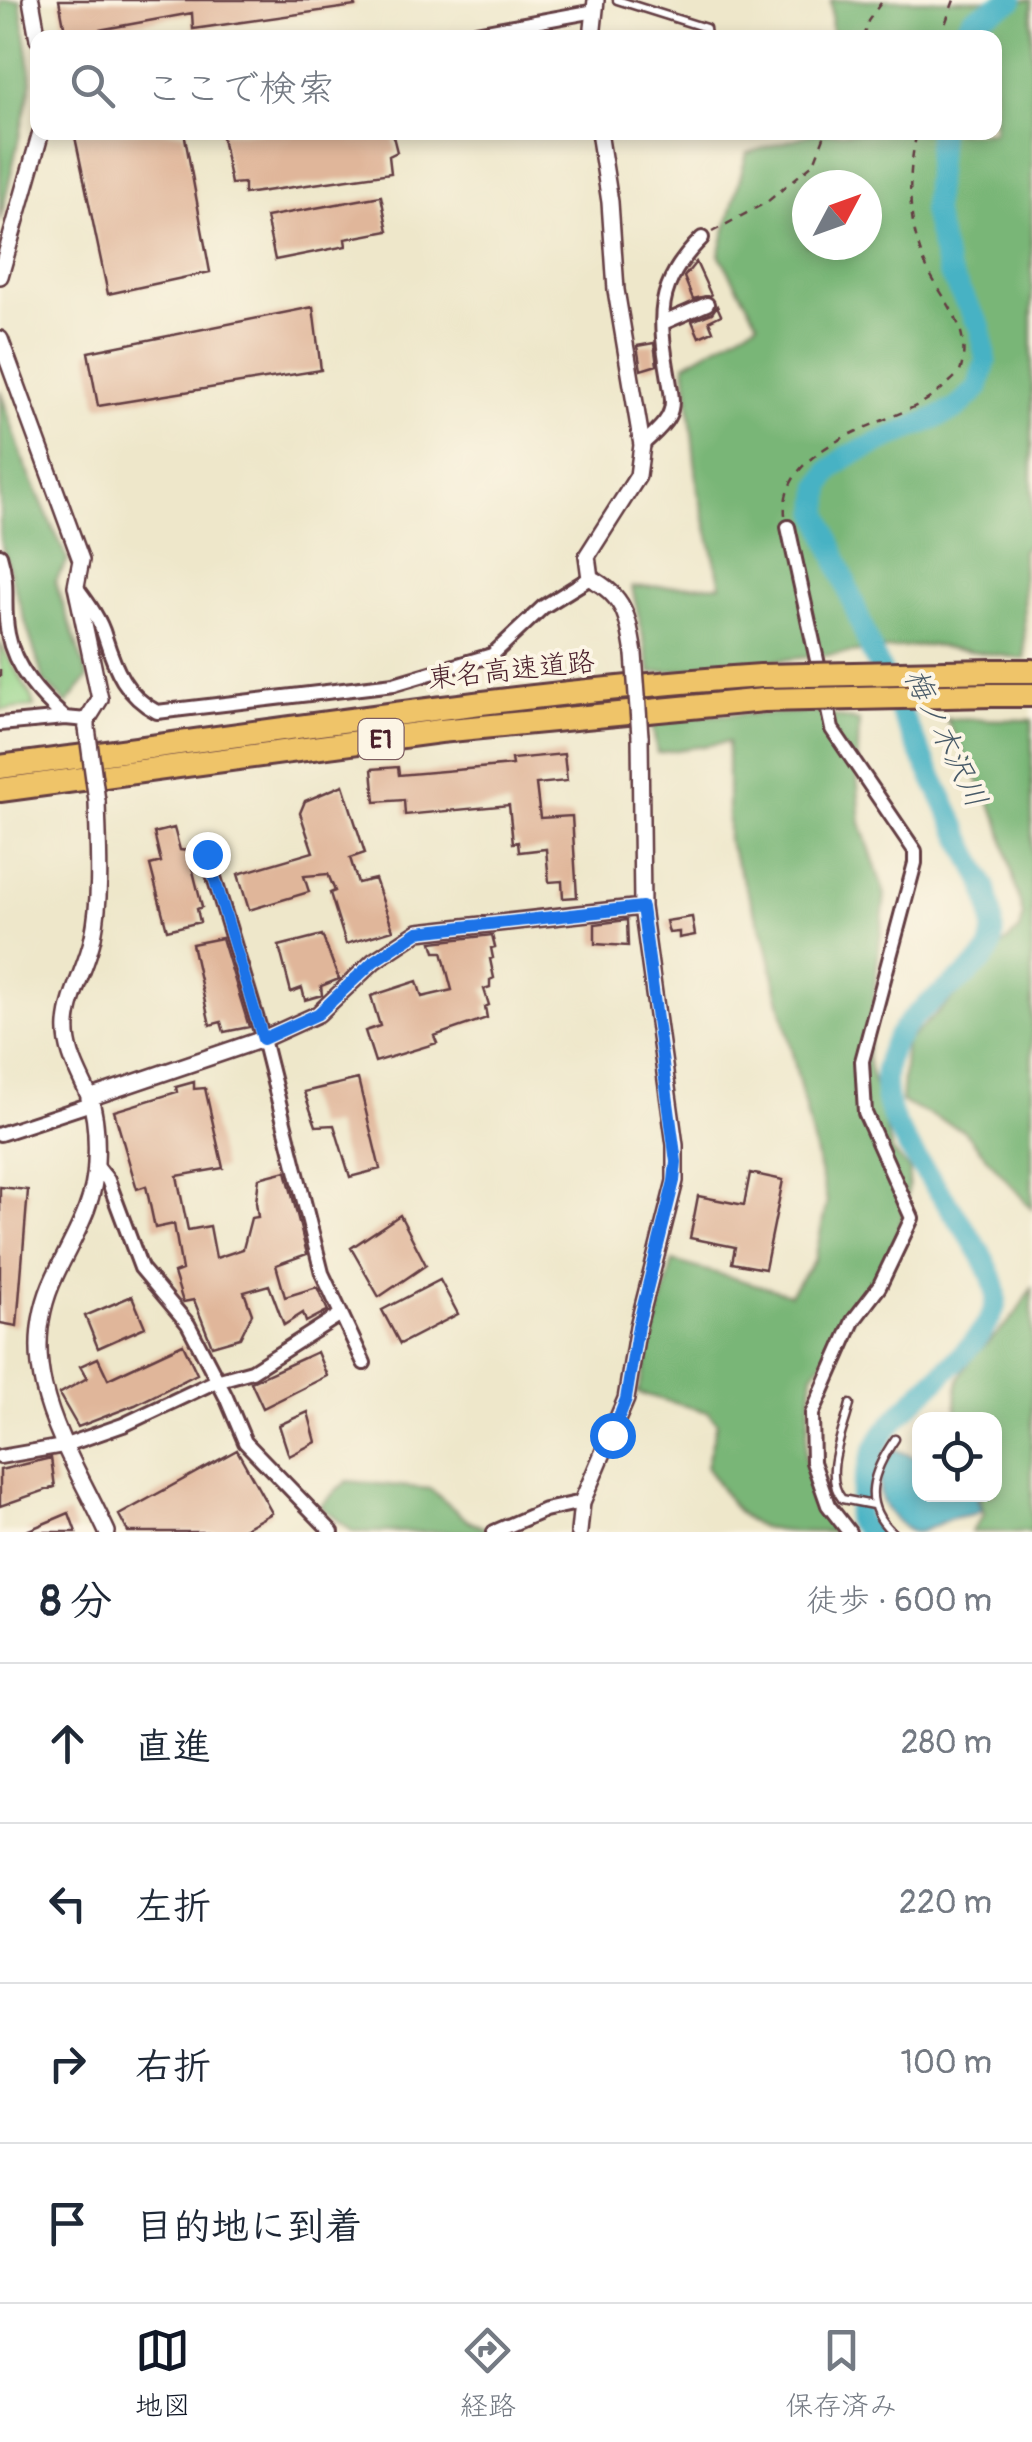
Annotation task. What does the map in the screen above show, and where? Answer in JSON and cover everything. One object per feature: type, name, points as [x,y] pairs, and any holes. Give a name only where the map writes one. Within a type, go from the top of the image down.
[{"type":"highway","name":"東名高速道路","points":[[0,790],[762,688],[992,670],[1032,671]]},
{"type":"highway","name":"東名高速道路","points":[[0,766],[445,706],[657,683],[1032,695]]},
{"type":"street","points":[[31,0],[36,30]]},
{"type":"street","points":[[484,30],[596,5],[593,30]]},
{"type":"street","points":[[0,276],[39,140]]},
{"type":"street","points":[[579,1532],[582,1502],[626,1399],[638,1326],[674,1181],[674,1145],[642,907],[640,736],[634,654],[618,596],[590,578],[587,556],[638,476],[642,445],[616,290],[610,202],[599,140]]},
{"type":"street","points":[[642,445],[668,419],[672,404],[663,323],[666,286],[673,270],[702,238]]},
{"type":"street","points":[[663,323],[707,304]]},
{"type":"street","points":[[0,339],[82,560],[76,586],[100,699],[87,724],[97,801],[94,936],[67,1027],[73,1064],[90,1101],[96,1165],[92,1196],[44,1306],[40,1378],[63,1446],[107,1532]]},
{"type":"street","points":[[788,527],[832,729],[915,851],[862,1061],[865,1113],[912,1218],[879,1286],[853,1321],[812,1414],[813,1462],[850,1532]]},
{"type":"street","points":[[0,555],[7,578],[8,634],[20,666],[44,699],[65,718]]},
{"type":"street","points":[[76,586],[105,635],[108,654],[121,679],[138,702],[158,712],[394,684],[492,654],[543,608],[590,578]]},
{"type":"street","points":[[0,724],[65,718],[87,724]]},
{"type":"street","points":[[207,854],[263,1039],[322,1274],[364,1363]]},
{"type":"street","points":[[0,1134],[263,1039],[318,1014],[374,961],[418,932],[642,907]]},
{"type":"street","points":[[96,1165],[108,1180],[141,1268],[188,1324],[245,1442],[332,1532]]},
{"type":"street","points":[[0,1457],[63,1446],[123,1425],[216,1381],[252,1371],[341,1314]]},
{"type":"street","points":[[494,1532],[545,1510],[582,1502]]},
{"type":"lane","points":[[617,0],[706,30]]},
{"type":"lane","points":[[850,1404],[834,1471],[834,1501],[873,1505]]},
{"type":"lane","points":[[892,1532],[878,1519],[873,1505],[882,1456],[895,1439]]},
{"type":"path","points":[[865,30],[883,0]]},
{"type":"path","points":[[943,30],[954,0]]},
{"type":"path","points":[[702,238],[766,202],[814,163],[823,140]]},
{"type":"path","points":[[788,527],[784,512],[786,489],[803,466],[851,432],[920,404],[960,372],[964,336],[959,320],[926,266],[910,211],[915,140]]},
{"type":"path","points":[[0,668],[0,683]]},
{"type":"green space","points":[[0,0],[20,0],[30,90],[0,222]]},
{"type":"green space","points":[[831,0],[1032,0],[1032,541],[1022,550],[1025,659],[928,645],[651,673],[632,587],[721,585],[698,491],[685,364],[758,322],[719,254],[747,153],[791,140],[1002,140],[1002,30],[832,30]]},
{"type":"green space","points":[[0,390],[25,465],[68,561],[55,581],[88,678],[67,704],[44,682],[0,540]]},
{"type":"green space","points":[[0,643],[31,696],[34,707],[0,710]]},
{"type":"green space","points":[[813,712],[859,721],[857,773],[861,823],[885,895],[867,1057],[892,1151],[910,1171],[906,1207],[885,1272],[813,1374],[805,1457],[832,1532],[783,1531],[754,1524],[732,1504],[706,1466],[717,1423],[708,1412],[638,1393],[673,1261],[790,1294],[815,1259],[827,1201],[765,938],[728,841],[728,742],[657,753],[651,717]]},
{"type":"green space","points":[[946,719],[1032,720],[1032,1209],[963,1130],[901,1102],[906,1042],[1020,930],[1023,916],[999,821]]},
{"type":"green space","points":[[1032,1288],[1032,1532],[971,1532],[984,1514],[981,1502],[1002,1502],[1002,1412],[958,1412],[958,1385],[971,1360],[1015,1315]]},
{"type":"green space","points":[[347,1481],[430,1489],[467,1520],[493,1532],[353,1532],[320,1506]]},
{"type":"water","points":[[894,1449],[912,1456],[912,1502],[978,1502],[981,1510],[920,1532],[907,1529],[888,1511],[880,1494],[880,1475]]},
{"type":"building","points":[[59,0],[354,0],[355,6],[193,29],[192,13],[99,30],[65,30]]},
{"type":"building","points":[[76,140],[185,140],[210,272],[108,294]]},
{"type":"building","points":[[223,140],[394,140],[397,152],[389,156],[391,173],[244,194],[244,183],[231,184]]},
{"type":"building","points":[[381,196],[388,231],[345,239],[346,246],[275,260],[266,217]]},
{"type":"building","points":[[696,262],[711,295],[693,299],[684,277]]},
{"type":"building","points":[[717,306],[721,315],[709,321],[713,331],[699,337],[692,321],[712,313]]},
{"type":"building","points":[[313,307],[321,370],[98,406],[88,352]]},
{"type":"building","points":[[654,343],[657,365],[641,370],[637,346]]},
{"type":"building","points":[[564,754],[567,781],[536,784],[540,818],[572,816],[577,897],[563,898],[562,881],[549,882],[546,849],[519,852],[518,842],[513,843],[509,805],[405,815],[404,800],[375,802],[372,769],[398,767],[399,775],[512,765],[511,759]]},
{"type":"building","points":[[343,785],[365,853],[350,858],[358,883],[375,879],[393,930],[346,944],[328,874],[304,876],[309,892],[249,910],[238,874],[313,852],[300,813],[305,801]]},
{"type":"building","points":[[174,828],[180,850],[188,851],[202,907],[197,909],[200,922],[167,930],[150,865],[161,862],[154,833]]},
{"type":"building","points":[[692,917],[695,935],[679,938],[679,932],[669,933],[666,921]]},
{"type":"building","points":[[627,920],[628,946],[595,944],[595,924]]},
{"type":"building","points":[[322,935],[339,979],[321,986],[322,995],[305,1000],[302,988],[291,992],[279,946]]},
{"type":"building","points":[[492,935],[495,947],[491,948],[490,959],[494,978],[490,987],[484,989],[489,1005],[485,1007],[487,1018],[434,1036],[437,1043],[375,1062],[365,1031],[380,1026],[371,996],[417,981],[422,997],[452,990],[442,952],[435,952],[432,942]]},
{"type":"building","points":[[222,938],[249,1027],[224,1032],[221,1022],[210,1025],[192,944]]},
{"type":"building","points":[[358,1079],[380,1169],[350,1177],[334,1125],[316,1126],[304,1092]]},
{"type":"building","points":[[194,1082],[194,1089],[205,1088],[223,1168],[177,1176],[188,1230],[210,1226],[216,1258],[243,1249],[251,1218],[258,1217],[259,1178],[286,1171],[307,1254],[276,1265],[285,1297],[317,1287],[328,1311],[306,1322],[303,1313],[284,1325],[269,1285],[244,1292],[252,1314],[240,1338],[212,1346],[194,1300],[183,1302],[174,1273],[182,1270],[174,1224],[155,1228],[146,1186],[137,1189],[114,1111],[177,1092],[176,1087]]},
{"type":"building","points":[[750,1173],[783,1180],[765,1269],[732,1263],[735,1247],[690,1238],[698,1196],[744,1205]]},
{"type":"building","points":[[0,1187],[28,1190],[17,1326],[0,1323]]},
{"type":"building","points":[[400,1215],[426,1265],[379,1297],[351,1248]]},
{"type":"building","points":[[440,1280],[458,1314],[400,1344],[382,1310]]},
{"type":"building","points":[[132,1296],[145,1327],[98,1348],[85,1316]]},
{"type":"building","points":[[183,1344],[197,1374],[135,1405],[78,1427],[59,1394],[87,1378],[80,1366],[98,1358],[108,1379]]},
{"type":"building","points":[[317,1352],[327,1376],[263,1408],[251,1382]]},
{"type":"building","points":[[308,1412],[316,1442],[289,1456],[279,1425]]},
{"type":"building","points":[[237,1450],[272,1513],[238,1532],[128,1532],[119,1515]]},
{"type":"building","points":[[51,1458],[55,1487],[0,1506],[0,1470]]},
{"type":"building","points":[[69,1513],[76,1532],[24,1532]]},
{"type":"waterway","name":"梅ノ木沢川","points":[[965,30],[972,19],[1012,0]]},
{"type":"waterway","name":"梅ノ木沢川","points":[[869,1532],[856,1519],[875,1449],[892,1424],[979,1335],[996,1301],[993,1280],[982,1256],[893,1118],[885,1074],[896,1039],[907,1025],[988,952],[993,926],[986,888],[873,655],[819,513],[821,486],[830,470],[846,457],[956,409],[978,388],[986,360],[980,327],[948,271],[933,212],[938,140]]},
{"type":"route","points":[[207,854],[263,1039],[318,1014],[374,961],[418,932],[642,907],[676,1162],[638,1326],[626,1399],[612,1435]]}]
